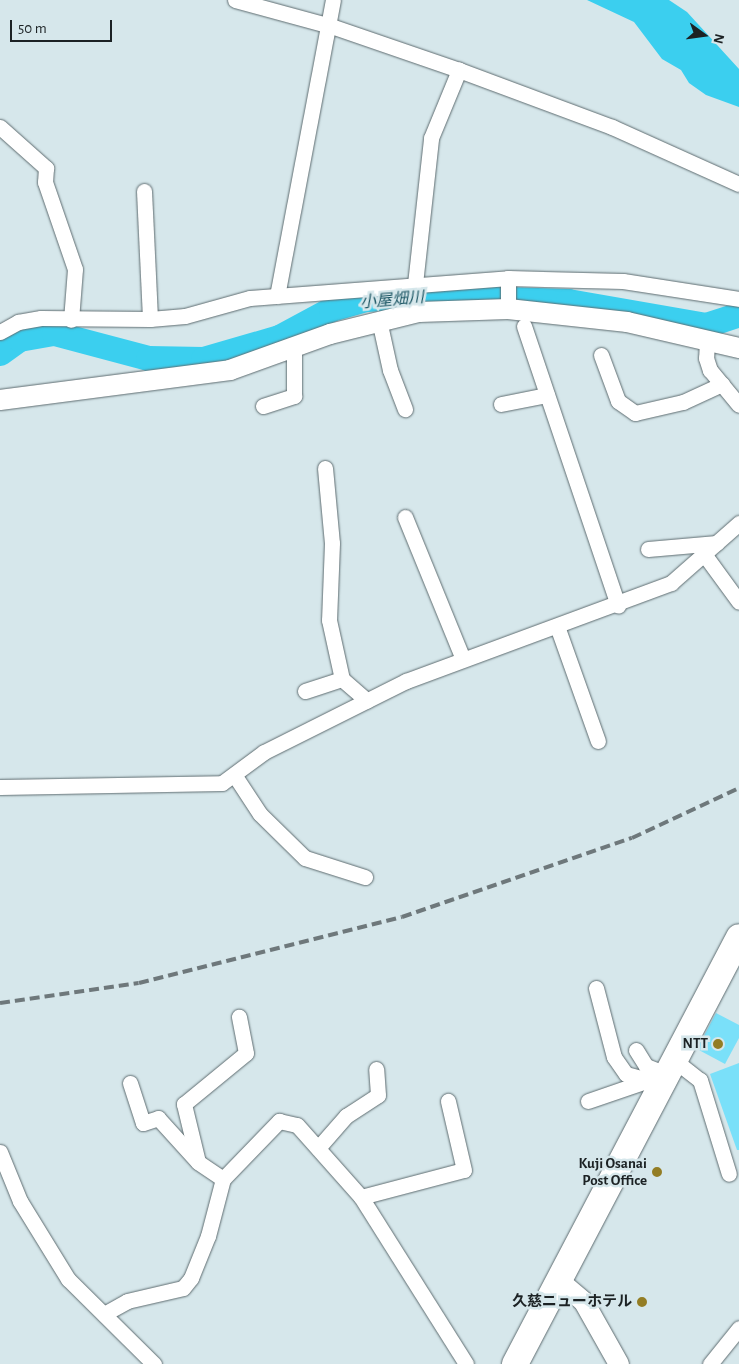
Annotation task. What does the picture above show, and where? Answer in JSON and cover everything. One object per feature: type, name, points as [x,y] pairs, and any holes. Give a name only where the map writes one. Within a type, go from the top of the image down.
[{"type":"highway","points":[[515,1364],[663,1071],[739,937]]},
{"type":"street","points":[[234,0],[330,26],[459,70],[612,127],[739,184]]},
{"type":"street","points":[[277,296],[330,26],[333,0]]},
{"type":"street","points":[[414,284],[431,138],[459,70]]},
{"type":"street","points":[[0,127],[46,168],[45,182],[75,269],[71,320]]},
{"type":"street","points":[[144,191],[150,319]]},
{"type":"street","points":[[0,332],[18,322],[41,318],[71,320],[150,319],[185,316],[250,298],[342,294],[414,284],[623,280],[739,299]]},
{"type":"street","points":[[508,281],[508,306]]},
{"type":"street","points":[[0,400],[230,370],[379,320],[419,312],[508,306],[626,322],[739,348]]},
{"type":"street","points":[[379,320],[390,370],[405,409]]},
{"type":"street","points":[[524,326],[618,606]]},
{"type":"street","points":[[707,341],[706,358],[722,384],[739,405]]},
{"type":"street","points":[[263,406],[294,396],[294,348]]},
{"type":"street","points":[[600,355],[618,401],[635,413],[683,402],[722,384]]},
{"type":"street","points":[[501,404],[547,395]]},
{"type":"street","points":[[325,468],[332,543],[329,620],[342,679],[367,701]]},
{"type":"street","points":[[405,517],[463,659]]},
{"type":"street","points":[[0,787],[222,783],[264,752],[367,701],[463,659],[618,606],[671,583],[739,523]]},
{"type":"street","points":[[648,549],[717,542]]},
{"type":"street","points":[[704,554],[739,602]]},
{"type":"street","points":[[557,626],[598,741]]},
{"type":"street","points":[[305,691],[342,679]]},
{"type":"street","points":[[234,776],[260,814],[305,858],[365,877]]},
{"type":"street","points":[[596,988],[614,1057],[626,1074],[663,1071]]},
{"type":"street","points":[[198,1162],[184,1104],[246,1053],[239,1017]]},
{"type":"street","points":[[636,1050],[646,1066],[700,1080],[729,1174]]},
{"type":"street","points":[[318,1148],[346,1116],[378,1095],[376,1069]]},
{"type":"street","points":[[588,1101],[663,1071]]},
{"type":"street","points":[[130,1083],[143,1123],[158,1118],[198,1162],[222,1180]]},
{"type":"street","points":[[361,1197],[464,1170],[448,1101]]},
{"type":"street","points":[[104,1314],[128,1301],[182,1288],[191,1278],[208,1236],[222,1180],[279,1121],[297,1125],[361,1197],[466,1364]]},
{"type":"street","points":[[0,1152],[20,1201],[68,1279],[154,1364]]},
{"type":"street","points":[[558,1280],[584,1302],[619,1364]]},
{"type":"street","points":[[710,1364],[739,1328]]},
{"type":"water","points":[[587,0],[669,0],[687,12],[739,69],[739,107],[706,95],[689,83],[681,70],[662,59],[634,22]]},
{"type":"building","name":"NTT","points":[[716,1013],[739,1025],[739,1038],[725,1064],[697,1049]]},
{"type":"building","points":[[739,1063],[739,1150],[737,1150],[710,1074]]},
{"type":"waterway","name":"小屋畑川","points":[[0,353],[19,339],[54,333],[148,358],[203,359],[279,337],[331,309],[367,299],[416,296],[568,301],[706,325],[739,314]]},
{"type":"railway","points":[[0,1003],[139,983],[402,917],[632,838],[739,788]]},
{"type":"place","name":"NTT","points":[[718,1044]]},
{"type":"place","name":"Kuji Osanai Post Office","points":[[657,1172]]},
{"type":"place","name":"久慈ニューホテル","points":[[642,1302]]}]
